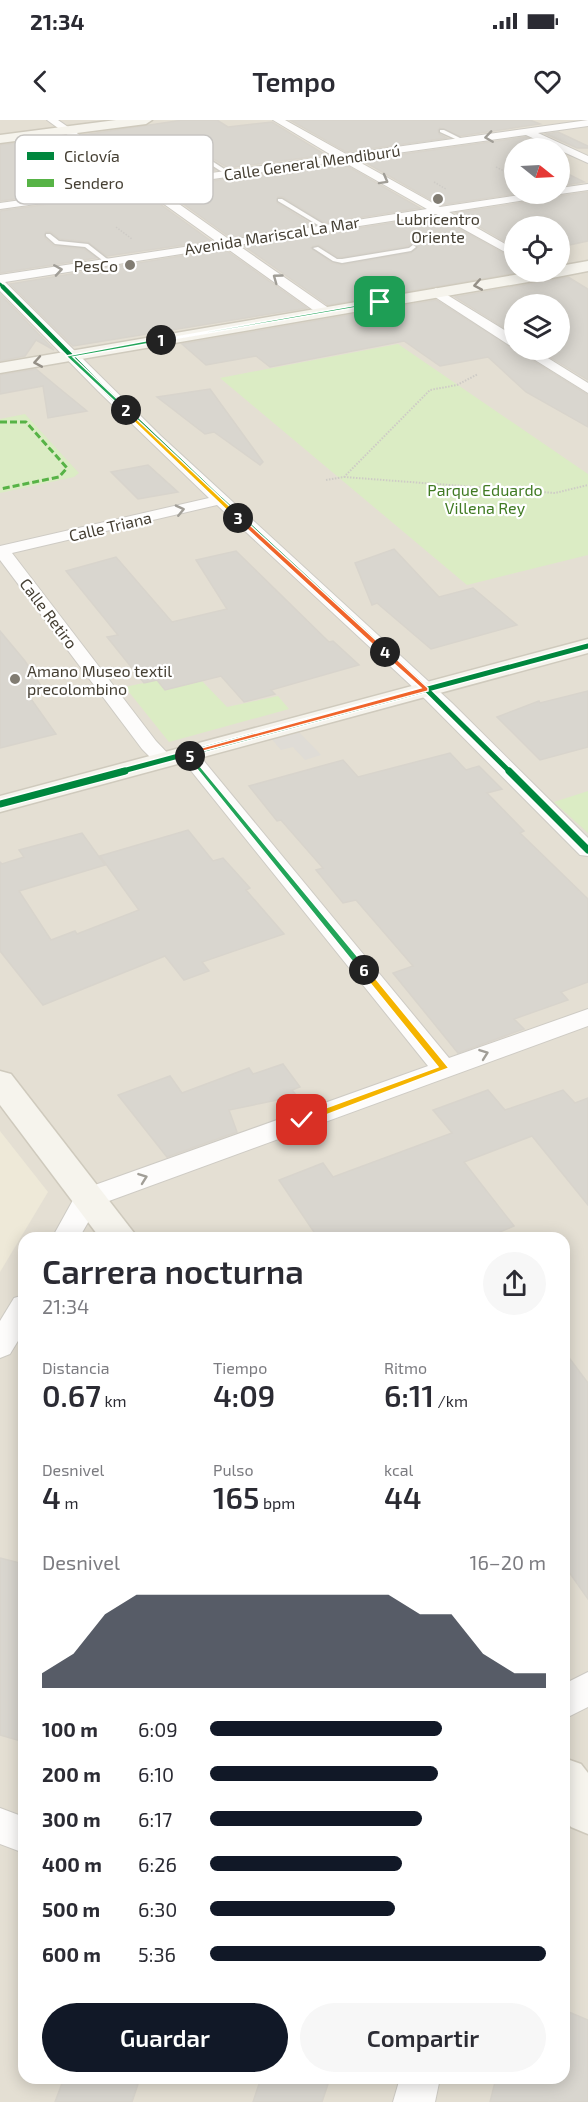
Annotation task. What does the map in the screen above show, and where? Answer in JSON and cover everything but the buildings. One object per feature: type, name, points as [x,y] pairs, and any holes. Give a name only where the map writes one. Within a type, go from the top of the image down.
[{"type":"street","points":[[0,136],[111,120]]},
{"type":"street","points":[[60,126],[146,120]]},
{"type":"street","points":[[278,120],[504,248]]},
{"type":"street","points":[[509,123],[588,160]]},
{"type":"street","name":"Calle General Mendiburú","points":[[213,176],[588,123]]},
{"type":"street","points":[[60,126],[73,135]]},
{"type":"street","points":[[570,190],[588,187]]},
{"type":"street","name":"Avenida Mariscal La Mar","points":[[0,279],[504,200]]},
{"type":"street","name":"Calle General Mendiburú","points":[[0,206],[15,204]]},
{"type":"street","points":[[174,204],[325,312]]},
{"type":"street","points":[[570,269],[588,266]]},
{"type":"street","points":[[0,368],[504,280]]},
{"type":"street","points":[[0,284],[69,356],[220,500],[426,689],[588,850]]},
{"type":"street","points":[[436,292],[504,336]]},
{"type":"street","points":[[542,360],[588,389]]},
{"type":"street","name":"Calle Triana","points":[[1,551],[220,500]]},
{"type":"street","name":"Calle Retiro","points":[[1,551],[149,745],[175,756],[444,1068]]},
{"type":"street","points":[[0,804],[588,646]]},
{"type":"street","points":[[68,1232],[88,1198],[588,1017]]},
{"type":"street","points":[[0,1082],[115,1232]]},
{"type":"street","points":[[0,1346],[18,1316]]},
{"type":"street","points":[[570,1699],[588,1689]]},
{"type":"street","points":[[570,1788],[588,1810]]},
{"type":"street","points":[[0,1826],[18,1833]]},
{"type":"street","points":[[414,2102],[418,2084]]},
{"type":"lane","points":[[442,130],[464,141]]},
{"type":"lane","points":[[213,164],[229,174]]},
{"type":"lane","points":[[280,200],[325,227]]},
{"type":"lane","points":[[48,235],[57,243],[86,245],[108,262]]},
{"type":"lane","points":[[316,248],[335,261],[342,261],[411,249],[413,246]]},
{"type":"path","points":[[496,167],[504,171]]},
{"type":"path","points":[[344,477],[430,390],[457,385],[478,374]]},
{"type":"path","points":[[326,480],[344,477],[555,492],[588,485]]},
{"type":"shaded area","points":[[0,120],[588,120],[588,2102],[0,2102]]},
{"type":"shaded area","points":[[297,730],[321,755],[305,760],[293,747],[281,750],[270,737]]},
{"type":"shaded area","points":[[0,1131],[48,1192],[24,1232],[18,1232],[18,1242],[0,1272]]},
{"type":"green space","name":"Parque Eduardo Villena Rey","points":[[398,344],[588,474],[588,555],[467,585],[220,378]]},
{"type":"green space","points":[[25,414],[79,473],[74,477],[0,493],[0,419]]},
{"type":"green space","points":[[157,680],[166,690],[202,681],[227,707],[278,696],[289,709],[169,742],[125,687]]},
{"type":"green space","points":[[588,791],[588,833],[554,802]]},
{"type":"marked path","points":[[0,422],[26,422],[67,468],[59,477],[0,489]]},
{"type":"cycle path","points":[[0,284],[156,439],[445,707],[588,850]]},
{"type":"cycle path","points":[[0,804],[588,646]]},
{"type":"place","name":"Lubricentro Oriente","points":[[438,199]]},
{"type":"place","name":"PesCo","points":[[130,265]]},
{"type":"place","name":"Amano Museo textil precolombino","points":[[15,679]]},
{"type":"route","points":[[302,1120],[444,1068],[187,753],[426,689],[237,517],[69,356],[380,302]]}]
